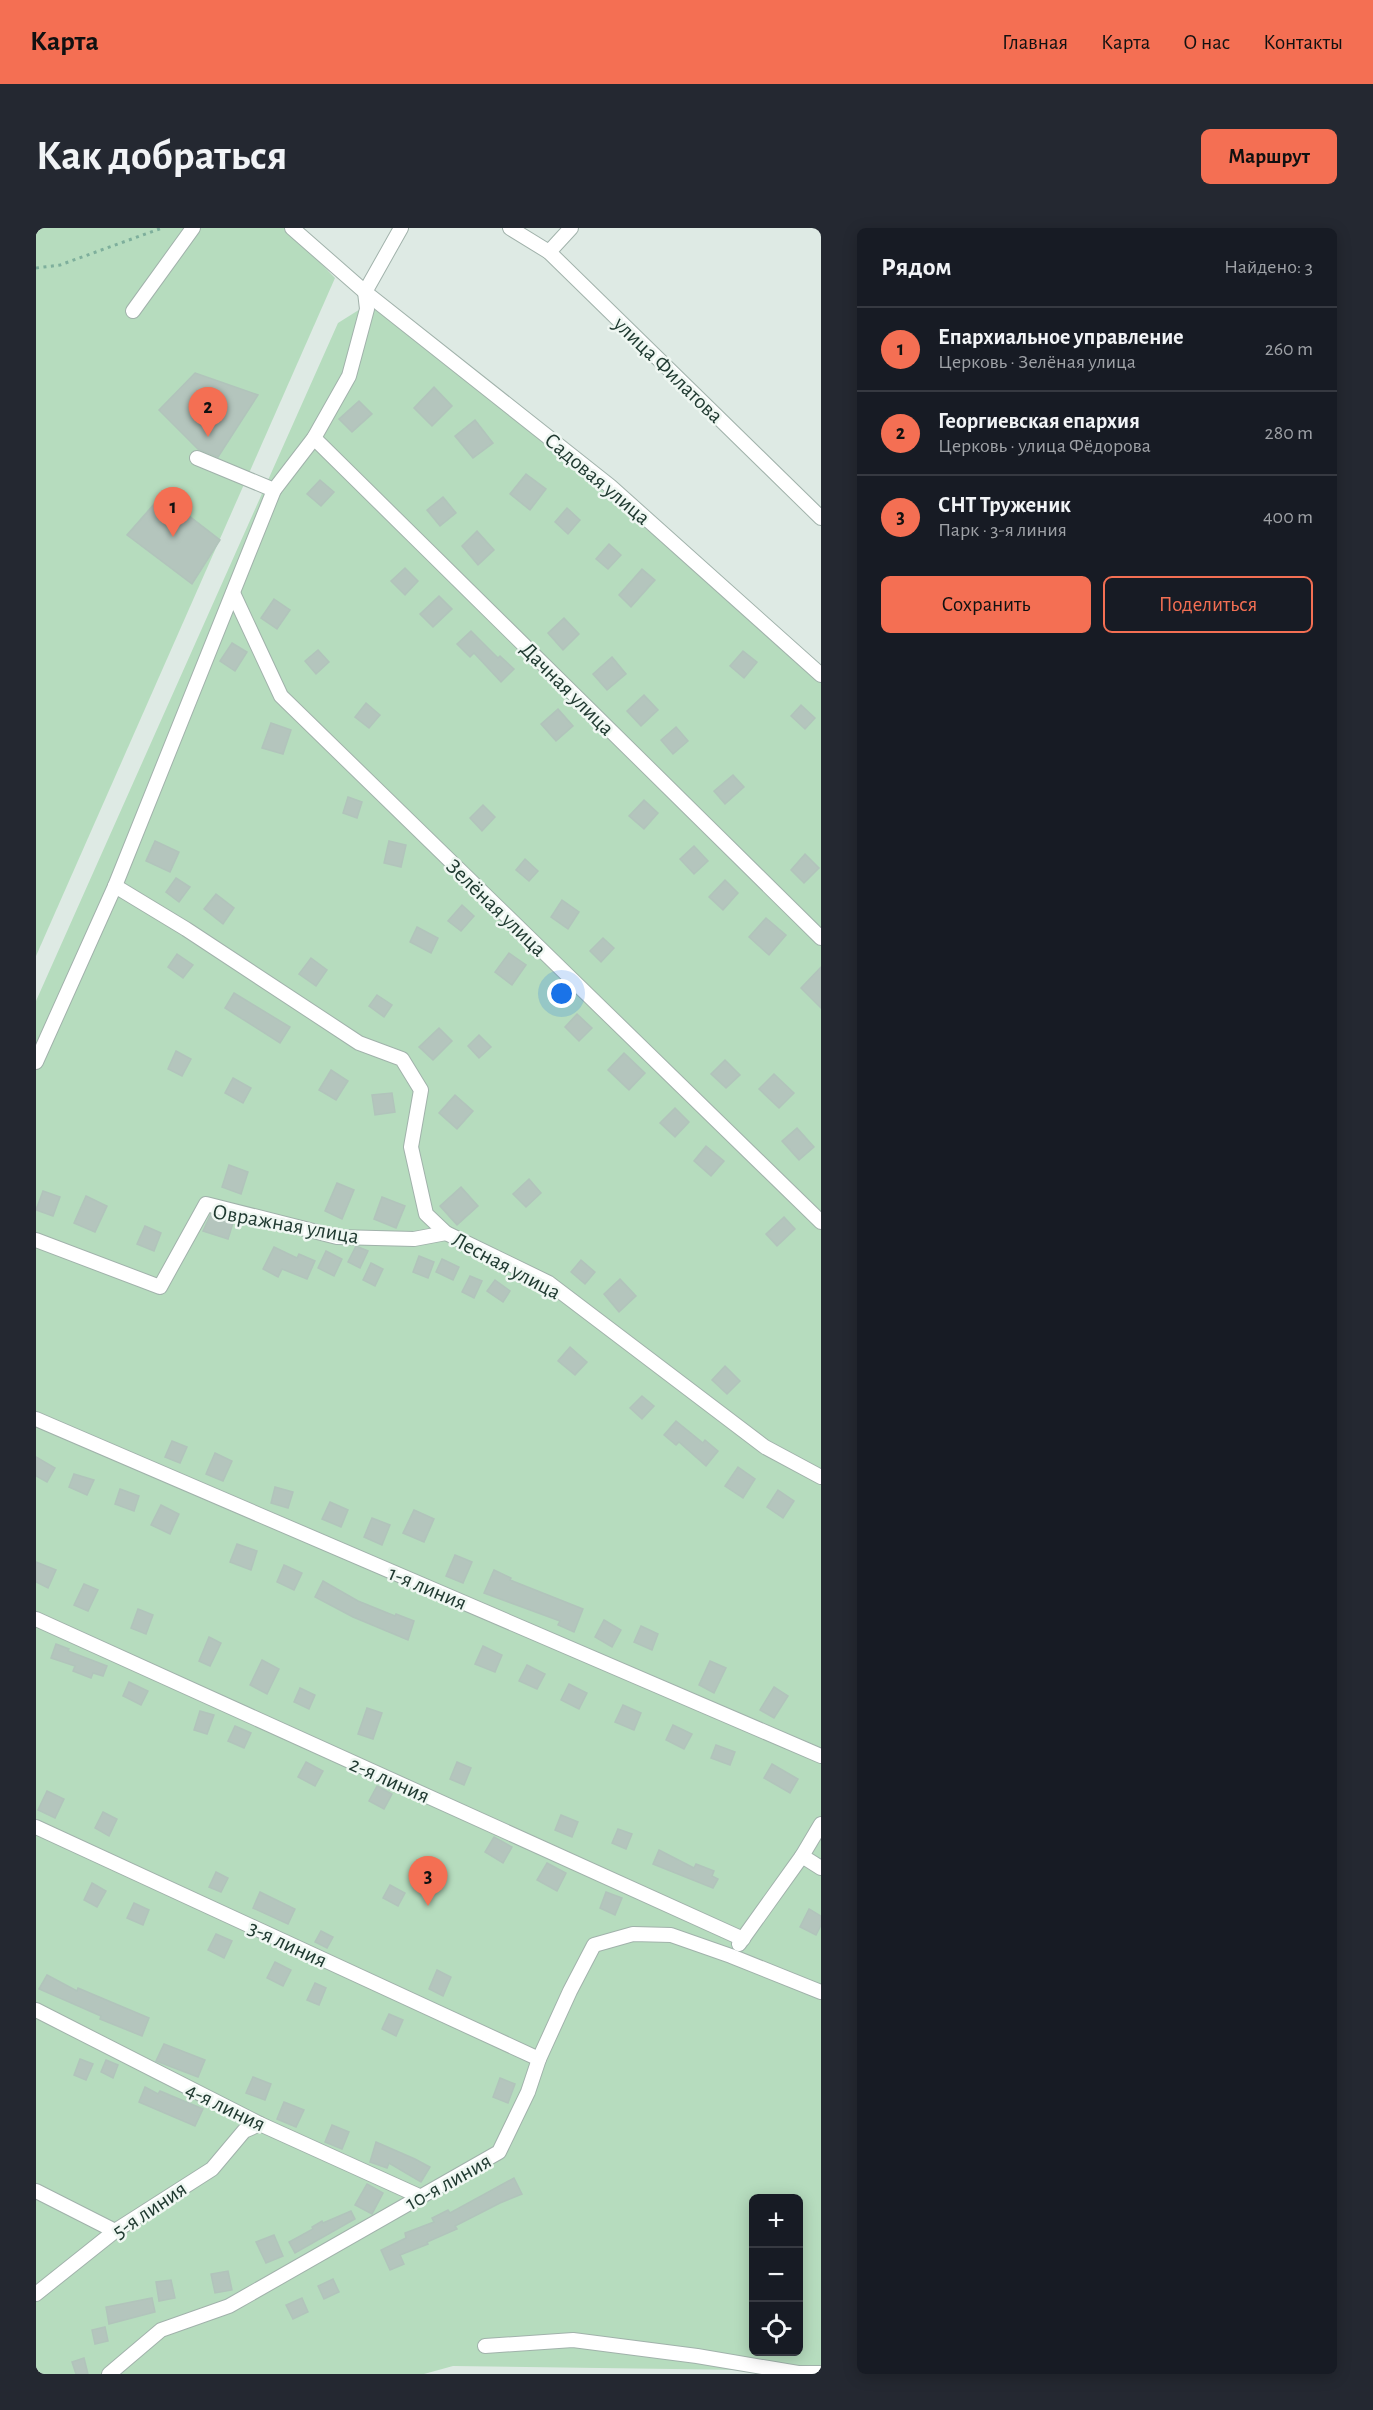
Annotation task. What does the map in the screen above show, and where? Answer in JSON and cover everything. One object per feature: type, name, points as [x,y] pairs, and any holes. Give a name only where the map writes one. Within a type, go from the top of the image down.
[{"type":"street","points":[[132,311],[193,228]]},
{"type":"street","name":"Садовая улица","points":[[292,228],[365,292],[610,486],[821,675]]},
{"type":"street","points":[[36,1062],[114,886],[274,490],[314,438],[349,376],[367,309],[365,292],[400,228]]},
{"type":"street","name":"улица Филатова","points":[[510,228],[549,252],[821,518]]},
{"type":"street","points":[[549,252],[571,228]]},
{"type":"street","name":"Дачная улица","points":[[314,438],[821,938]]},
{"type":"street","points":[[197,458],[274,490]]},
{"type":"street","name":"Зелёная улица","points":[[233,593],[281,696],[821,1222]]},
{"type":"street","name":"Лесная улица","points":[[114,886],[186,929],[359,1043],[402,1059],[420,1090],[411,1147],[426,1214],[446,1233],[549,1283],[765,1447],[821,1477]]},
{"type":"street","name":"Овражная улица","points":[[36,1240],[160,1287],[206,1204],[338,1237],[414,1239],[446,1233]]},
{"type":"street","name":"1-я линия","points":[[36,1419],[821,1756]]},
{"type":"street","name":"2-я линия","points":[[36,1619],[743,1939]]},
{"type":"street","points":[[731,1956],[802,1856],[821,1824]]},
{"type":"street","name":"3-я линия","points":[[36,1827],[539,2059]]},
{"type":"street","points":[[802,1856],[821,1868]]},
{"type":"street","name":"10-я линия","points":[[109,2374],[161,2330],[230,2306],[499,2152],[528,2092],[539,2059],[594,1945],[633,1934],[670,1935],[731,1956],[821,1992]]},
{"type":"street","name":"4-я линия","points":[[36,2010],[260,2124],[419,2196]]},
{"type":"street","name":"5-я линия","points":[[36,2294],[115,2231],[212,2169],[244,2131],[260,2124]]},
{"type":"street","points":[[36,2191],[115,2231]]},
{"type":"street","points":[[485,2346],[573,2340],[697,2356],[798,2373],[821,2373]]},
{"type":"path","points":[[36,268],[60,265],[162,228]]},
{"type":"green space","points":[[36,228],[287,228],[335,278],[36,956]]},
{"type":"green space","points":[[381,296],[821,668],[821,2371],[453,2366],[424,2374],[36,2374],[36,1001],[338,323]]},
{"type":"building","points":[[195,373],[258,395],[218,457],[198,449],[159,410]]},
{"type":"building","points":[[434,387],[452,406],[432,426],[414,408]]},
{"type":"building","points":[[359,401],[372,414],[352,432],[339,419]]},
{"type":"building","points":[[475,420],[493,443],[473,458],[455,436]]},
{"type":"building","points":[[526,474],[546,489],[530,510],[510,494]]},
{"type":"building","points":[[320,480],[334,492],[321,506],[307,494]]},
{"type":"building","points":[[162,495],[220,540],[192,584],[127,535]]},
{"type":"building","points":[[443,497],[456,513],[440,526],[427,510]]},
{"type":"building","points":[[567,508],[580,520],[568,534],[555,522]]},
{"type":"building","points":[[477,531],[494,550],[478,565],[462,546]]},
{"type":"building","points":[[609,544],[621,555],[608,569],[596,559]]},
{"type":"building","points":[[405,568],[418,581],[405,595],[391,581]]},
{"type":"building","points":[[642,569],[655,580],[631,607],[619,595]]},
{"type":"building","points":[[439,596],[452,609],[433,627],[420,614]]},
{"type":"building","points":[[274,599],[290,610],[277,629],[261,618]]},
{"type":"building","points":[[564,618],[579,634],[563,650],[548,633]]},
{"type":"building","points":[[471,631],[498,658],[500,656],[514,669],[501,682],[474,653],[470,657],[457,644]]},
{"type":"building","points":[[232,643],[247,652],[235,671],[220,661]]},
{"type":"building","points":[[318,650],[329,662],[316,674],[305,661]]},
{"type":"building","points":[[743,651],[757,662],[744,678],[730,666]]},
{"type":"building","points":[[612,657],[626,674],[607,690],[593,674]]},
{"type":"building","points":[[644,695],[658,710],[641,726],[627,711]]},
{"type":"building","points":[[366,703],[380,715],[369,728],[355,717]]},
{"type":"building","points":[[801,705],[815,718],[805,729],[791,716]]},
{"type":"building","points":[[558,709],[573,726],[556,741],[541,724]]},
{"type":"building","points":[[271,723],[291,730],[283,754],[262,748]]},
{"type":"building","points":[[676,727],[688,741],[673,754],[661,740]]},
{"type":"building","points":[[733,775],[744,787],[725,804],[714,791]]},
{"type":"building","points":[[348,797],[362,802],[357,818],[343,813]]},
{"type":"building","points":[[644,800],[658,813],[644,829],[629,816]]},
{"type":"building","points":[[483,805],[495,817],[482,831],[470,818]]},
{"type":"building","points":[[155,841],[179,852],[170,872],[146,861]]},
{"type":"building","points":[[389,841],[406,845],[401,867],[384,863]]},
{"type":"building","points":[[694,846],[708,861],[694,874],[680,859]]},
{"type":"building","points":[[805,854],[819,868],[804,883],[791,870]]},
{"type":"building","points":[[525,859],[538,871],[529,881],[516,870]]},
{"type":"building","points":[[176,878],[190,887],[179,902],[166,892]]},
{"type":"building","points":[[725,880],[738,893],[723,910],[709,897]]},
{"type":"building","points":[[216,894],[234,908],[223,924],[204,909]]},
{"type":"building","points":[[562,900],[579,912],[568,929],[551,917]]},
{"type":"building","points":[[462,905],[474,916],[461,931],[448,921]]},
{"type":"building","points":[[766,918],[786,935],[769,955],[749,937]]},
{"type":"building","points":[[417,927],[438,938],[431,953],[410,942]]},
{"type":"building","points":[[603,938],[614,948],[601,962],[590,951]]},
{"type":"building","points":[[509,953],[526,965],[512,985],[495,972]]},
{"type":"building","points":[[177,954],[193,965],[183,978],[168,967]]},
{"type":"building","points":[[311,958],[327,970],[316,986],[299,974]]},
{"type":"building","points":[[821,967],[821,1008],[801,988]]},
{"type":"building","points":[[234,993],[290,1027],[280,1043],[225,1008]]},
{"type":"building","points":[[377,995],[392,1005],[384,1017],[369,1006]]},
{"type":"building","points":[[577,1014],[592,1028],[579,1041],[565,1027]]},
{"type":"building","points":[[439,1028],[452,1041],[433,1060],[419,1047]]},
{"type":"building","points":[[479,1035],[491,1047],[479,1058],[468,1046]]},
{"type":"building","points":[[176,1051],[191,1059],[182,1076],[168,1069]]},
{"type":"building","points":[[624,1053],[645,1073],[629,1090],[608,1070]]},
{"type":"building","points":[[725,1060],[740,1075],[726,1088],[711,1074]]},
{"type":"building","points":[[331,1070],[348,1081],[336,1100],[319,1090]]},
{"type":"building","points":[[774,1074],[794,1093],[779,1108],[759,1089]]},
{"type":"building","points":[[233,1078],[251,1088],[243,1103],[225,1093]]},
{"type":"building","points":[[392,1093],[395,1112],[375,1115],[372,1095]]},
{"type":"building","points":[[455,1095],[473,1111],[457,1129],[439,1113]]},
{"type":"building","points":[[675,1108],[689,1122],[675,1137],[660,1123]]},
{"type":"building","points":[[797,1128],[814,1147],[799,1160],[782,1141]]},
{"type":"building","points":[[706,1146],[724,1161],[711,1176],[694,1161]]},
{"type":"building","points":[[229,1165],[248,1172],[241,1194],[222,1187]]},
{"type":"building","points":[[529,1179],[541,1193],[526,1207],[513,1194]]},
{"type":"building","points":[[337,1183],[354,1190],[342,1219],[325,1211]]},
{"type":"building","points":[[461,1187],[478,1206],[457,1225],[440,1206]]},
{"type":"building","points":[[43,1191],[60,1197],[53,1216],[36,1210]]},
{"type":"building","points":[[86,1196],[107,1206],[95,1232],[74,1223]]},
{"type":"building","points":[[382,1197],[405,1206],[396,1228],[374,1219]]},
{"type":"building","points":[[211,1214],[234,1220],[228,1239],[203,1231]]},
{"type":"building","points":[[784,1217],[795,1229],[777,1246],[766,1234]]},
{"type":"building","points":[[145,1226],[161,1233],[154,1251],[137,1244]]},
{"type":"building","points":[[356,1246],[368,1251],[360,1268],[348,1262]]},
{"type":"building","points":[[274,1247],[297,1258],[299,1254],[315,1261],[307,1279],[282,1269],[278,1277],[263,1269]]},
{"type":"building","points":[[326,1251],[342,1259],[334,1276],[318,1268]]},
{"type":"building","points":[[419,1256],[434,1262],[428,1278],[413,1272]]},
{"type":"building","points":[[442,1259],[459,1267],[453,1280],[436,1272]]},
{"type":"building","points":[[581,1260],[595,1272],[585,1284],[571,1272]]},
{"type":"building","points":[[371,1263],[383,1269],[375,1286],[363,1280]]},
{"type":"building","points":[[470,1276],[482,1281],[474,1298],[462,1292]]},
{"type":"building","points":[[620,1279],[636,1296],[619,1312],[604,1294]]},
{"type":"building","points":[[495,1280],[510,1291],[503,1302],[487,1291]]},
{"type":"building","points":[[570,1347],[587,1362],[575,1375],[558,1361]]},
{"type":"building","points":[[725,1366],[740,1381],[727,1394],[712,1380]]},
{"type":"building","points":[[642,1396],[654,1406],[642,1419],[630,1408]]},
{"type":"building","points":[[676,1421],[703,1443],[705,1440],[718,1451],[706,1466],[679,1442],[676,1445],[664,1435]]},
{"type":"building","points":[[172,1441],[187,1447],[180,1463],[165,1457]]},
{"type":"building","points":[[215,1453],[232,1461],[223,1481],[206,1474]]},
{"type":"building","points":[[36,1457],[55,1468],[47,1482],[36,1476]]},
{"type":"building","points":[[738,1467],[755,1479],[743,1498],[725,1486]]},
{"type":"building","points":[[74,1474],[94,1480],[87,1495],[69,1487]]},
{"type":"building","points":[[275,1487],[293,1492],[288,1508],[271,1503]]},
{"type":"building","points":[[120,1489],[139,1496],[134,1511],[115,1504]]},
{"type":"building","points":[[778,1490],[794,1501],[783,1518],[767,1507]]},
{"type":"building","points":[[330,1502],[348,1510],[341,1527],[322,1519]]},
{"type":"building","points":[[161,1505],[179,1514],[170,1534],[151,1525]]},
{"type":"building","points":[[414,1510],[434,1519],[424,1542],[403,1533]]},
{"type":"building","points":[[372,1518],[390,1525],[382,1545],[364,1537]]},
{"type":"building","points":[[237,1544],[257,1551],[251,1570],[230,1562]]},
{"type":"building","points":[[455,1555],[472,1562],[463,1583],[446,1576]]},
{"type":"building","points":[[36,1562],[56,1570],[48,1588],[36,1582]]},
{"type":"building","points":[[284,1565],[302,1573],[294,1590],[277,1582]]},
{"type":"building","points":[[494,1570],[511,1578],[510,1580],[583,1609],[574,1632],[558,1625],[560,1621],[484,1593]]},
{"type":"building","points":[[323,1581],[358,1601],[414,1621],[408,1640],[353,1617],[315,1597]]},
{"type":"building","points":[[84,1584],[98,1590],[88,1611],[74,1605]]},
{"type":"building","points":[[138,1609],[153,1615],[146,1634],[131,1628]]},
{"type":"building","points":[[604,1620],[621,1630],[612,1647],[595,1637]]},
{"type":"building","points":[[641,1626],[658,1634],[652,1650],[634,1642]]},
{"type":"building","points":[[209,1637],[221,1643],[210,1666],[199,1661]]},
{"type":"building","points":[[56,1644],[107,1666],[103,1676],[93,1673],[91,1678],[73,1671],[75,1666],[51,1658]]},
{"type":"building","points":[[483,1646],[502,1655],[495,1672],[475,1664]]},
{"type":"building","points":[[262,1660],[279,1669],[267,1694],[250,1685]]},
{"type":"building","points":[[710,1661],[726,1668],[714,1693],[699,1685]]},
{"type":"building","points":[[527,1665],[545,1674],[537,1689],[519,1681]]},
{"type":"building","points":[[129,1682],[148,1691],[141,1705],[123,1696]]},
{"type":"building","points":[[569,1684],[587,1693],[579,1709],[561,1700]]},
{"type":"building","points":[[774,1687],[788,1696],[774,1718],[760,1710]]},
{"type":"building","points":[[300,1688],[315,1695],[309,1709],[294,1702]]},
{"type":"building","points":[[623,1705],[641,1713],[634,1730],[615,1722]]},
{"type":"building","points":[[367,1708],[382,1713],[373,1739],[358,1734]]},
{"type":"building","points":[[200,1711],[214,1715],[207,1734],[194,1730]]},
{"type":"building","points":[[673,1725],[692,1734],[684,1749],[666,1740]]},
{"type":"building","points":[[235,1726],[251,1733],[244,1748],[228,1741]]},
{"type":"building","points":[[716,1745],[735,1752],[730,1765],[711,1758]]},
{"type":"building","points":[[306,1762],[323,1771],[315,1786],[298,1777]]},
{"type":"building","points":[[457,1762],[471,1768],[464,1785],[450,1779]]},
{"type":"building","points":[[772,1764],[798,1779],[790,1793],[764,1778]]},
{"type":"building","points":[[377,1786],[392,1794],[384,1809],[369,1801]]},
{"type":"building","points":[[47,1791],[64,1799],[55,1818],[38,1810]]},
{"type":"building","points":[[103,1812],[117,1819],[109,1836],[95,1828]]},
{"type":"building","points":[[561,1815],[578,1822],[572,1837],[555,1830]]},
{"type":"building","points":[[618,1829],[632,1834],[626,1849],[612,1843]]},
{"type":"building","points":[[494,1837],[512,1847],[503,1863],[485,1852]]},
{"type":"building","points":[[659,1850],[694,1868],[696,1864],[714,1871],[712,1876],[718,1879],[713,1888],[653,1864]]},
{"type":"building","points":[[547,1863],[566,1873],[557,1891],[537,1880]]},
{"type":"building","points":[[216,1872],[228,1878],[221,1892],[209,1887]]},
{"type":"building","points":[[92,1883],[106,1891],[97,1907],[84,1900]]},
{"type":"building","points":[[390,1885],[405,1893],[398,1906],[383,1898]]},
{"type":"building","points":[[260,1892],[295,1909],[288,1924],[253,1908]]},
{"type":"building","points":[[606,1892],[622,1898],[615,1915],[600,1908]]},
{"type":"building","points":[[134,1903],[149,1910],[143,1925],[127,1918]]},
{"type":"building","points":[[809,1909],[821,1916],[821,1925],[816,1935],[800,1927]]},
{"type":"building","points":[[321,1931],[333,1937],[327,1948],[315,1942]]},
{"type":"building","points":[[216,1934],[232,1941],[224,1958],[208,1950]]},
{"type":"building","points":[[275,1962],[291,1970],[283,1986],[267,1978]]},
{"type":"building","points":[[437,1970],[451,1977],[443,1996],[429,1989]]},
{"type":"building","points":[[47,1975],[77,1991],[78,1988],[149,2018],[142,2036],[100,2019],[101,2016],[39,1989]]},
{"type":"building","points":[[315,1983],[326,1988],[319,2005],[307,2000]]},
{"type":"building","points":[[389,2014],[403,2020],[396,2036],[382,2029]]},
{"type":"building","points":[[164,2044],[205,2060],[198,2077],[156,2061]]},
{"type":"building","points":[[80,2059],[93,2064],[86,2080],[74,2075]]},
{"type":"building","points":[[106,2060],[118,2065],[113,2078],[101,2072]]},
{"type":"building","points":[[253,2077],[271,2084],[265,2100],[246,2093]]},
{"type":"building","points":[[500,2078],[515,2084],[508,2103],[493,2097]]},
{"type":"building","points":[[145,2087],[158,2094],[160,2091],[203,2109],[195,2126],[139,2102]]},
{"type":"building","points":[[284,2102],[304,2110],[296,2127],[277,2119]]},
{"type":"building","points":[[332,2125],[349,2132],[342,2149],[325,2142]]},
{"type":"building","points":[[376,2142],[430,2167],[421,2182],[389,2163],[387,2168],[370,2162]]},
{"type":"building","points":[[514,2178],[522,2194],[455,2226],[457,2229],[427,2242],[428,2244],[400,2255],[404,2264],[390,2270],[381,2250],[406,2238],[405,2233],[434,2222],[432,2218],[448,2210],[450,2213]]},
{"type":"building","points":[[367,2184],[383,2193],[372,2214],[355,2205]]},
{"type":"building","points":[[351,2211],[355,2219],[295,2253],[289,2242],[313,2229],[312,2227],[322,2221],[323,2223]]},
{"type":"building","points":[[274,2235],[283,2256],[266,2263],[256,2242]]},
{"type":"building","points":[[228,2271],[232,2290],[215,2293],[211,2274]]},
{"type":"building","points":[[333,2279],[339,2292],[324,2299],[318,2286]]},
{"type":"building","points":[[171,2280],[175,2298],[159,2301],[156,2282]]},
{"type":"building","points":[[152,2298],[155,2312],[109,2324],[106,2307]]},
{"type":"building","points":[[302,2298],[308,2312],[293,2319],[286,2305]]},
{"type":"building","points":[[105,2327],[108,2341],[95,2344],[92,2330]]},
{"type":"building","points":[[84,2358],[88,2374],[76,2374],[72,2362]]},
{"type":"place","name":"Георгиевская епархия","points":[[208,437]]},
{"type":"place","name":"Епархиальное управление","points":[[173,537]]},
{"type":"place","name":"СНТ Труженик","points":[[428,1906]]}]
